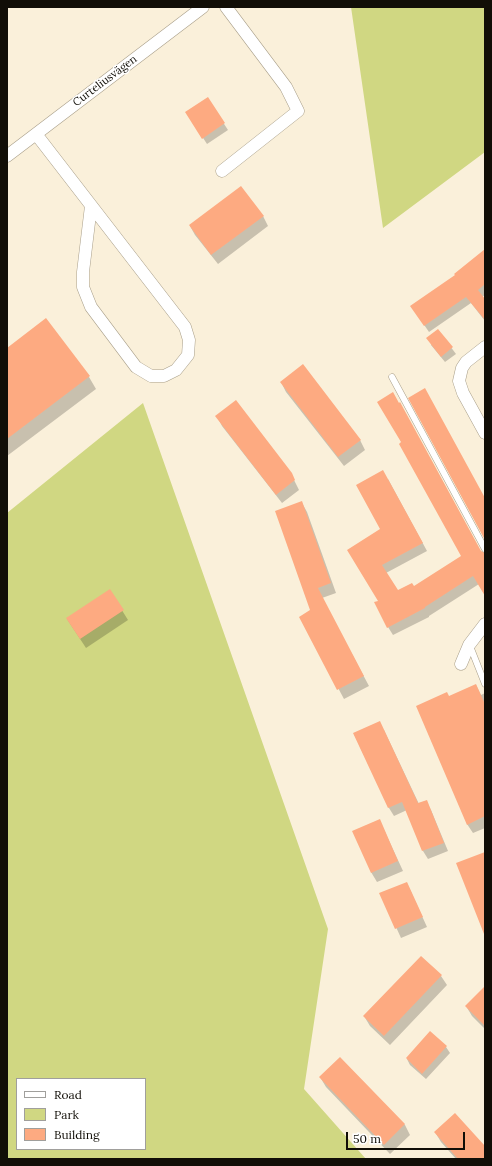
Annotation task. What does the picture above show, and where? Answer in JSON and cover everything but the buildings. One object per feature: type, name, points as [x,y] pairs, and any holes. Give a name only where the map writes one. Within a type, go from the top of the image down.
[{"type":"street","name":"Curteliusvägen","points":[[7,156],[203,7]]},
{"type":"street","points":[[222,171],[298,111],[286,87],[226,7]]},
{"type":"street","points":[[36,134],[184,327],[189,340],[188,355],[176,370],[164,376],[151,376],[136,367],[91,307],[84,286],[84,272],[91,206]]},
{"type":"street","points":[[485,347],[466,362],[462,368],[459,380],[463,393],[485,433]]},
{"type":"street","points":[[461,664],[469,645],[485,624]]},
{"type":"lane","points":[[392,377],[485,549]]},
{"type":"lane","points":[[469,645],[485,684]]},
{"type":"green space","points":[[351,7],[485,7],[485,152],[383,228]]},
{"type":"green space","points":[[143,403],[328,929],[304,1089],[366,1159],[7,1159],[7,513]]}]
